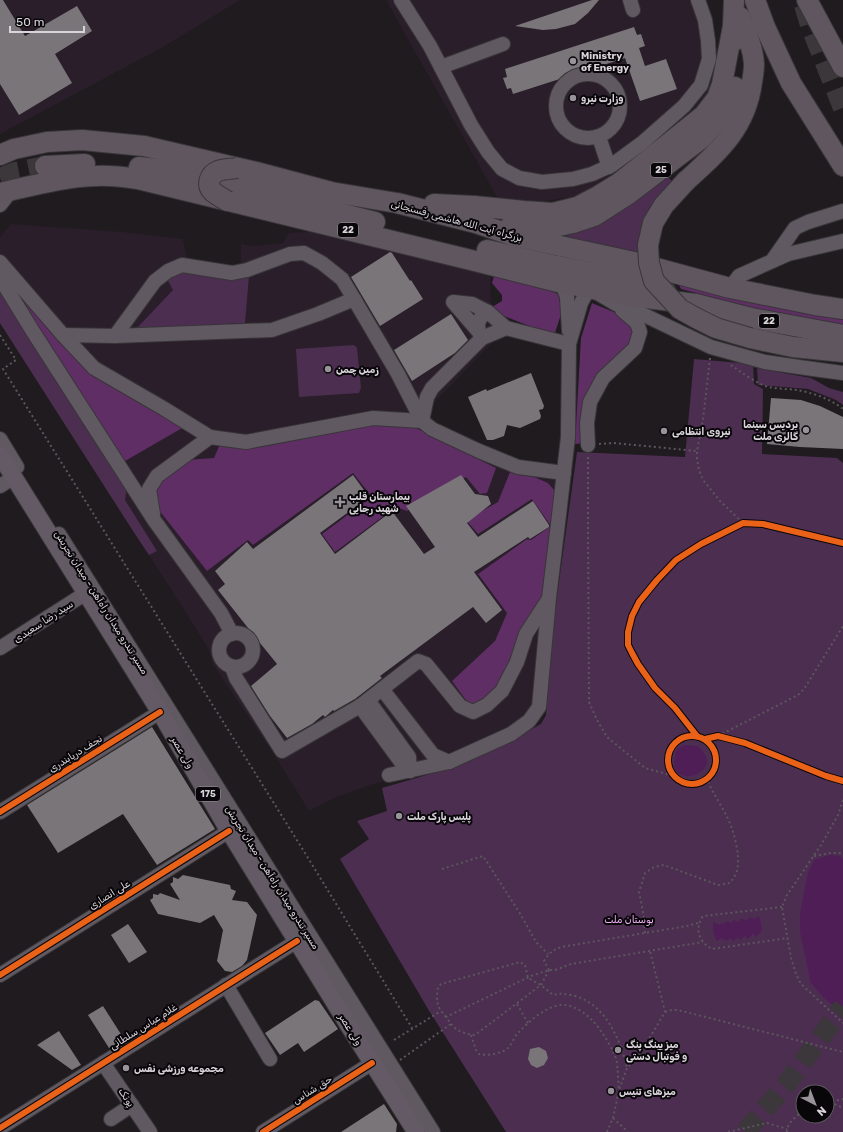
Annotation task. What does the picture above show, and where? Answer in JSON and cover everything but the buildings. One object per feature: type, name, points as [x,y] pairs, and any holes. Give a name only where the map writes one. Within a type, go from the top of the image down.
[{"type":"highway","points":[[734,0],[749,38],[754,64],[750,93],[738,126],[729,139],[664,205],[653,223],[648,245],[649,263],[654,281],[680,309],[716,328],[750,338],[793,347],[843,352]]},
{"type":"highway","name":"25","points":[[476,223],[549,228],[587,219],[627,196],[702,138],[723,115],[735,87],[739,54],[733,26],[734,0]]},
{"type":"highway","points":[[755,0],[765,27],[790,83],[843,166]]},
{"type":"highway","points":[[807,0],[843,67]]},
{"type":"highway","points":[[397,203],[466,205],[553,213],[577,207],[598,196],[613,172],[704,115],[717,98],[722,84],[733,26]]},
{"type":"highway","name":"بزرگراه آیت الله هاشمی رفسنجانی","points":[[0,156],[14,149],[47,142],[82,140],[144,146],[331,192],[397,203],[476,223],[514,236],[634,262],[730,288],[843,309]]},
{"type":"highway","name":"22","points":[[45,166],[106,164],[157,169],[548,264],[646,284],[696,304]]},
{"type":"highway","points":[[227,201],[212,191],[209,186],[209,181],[217,172],[237,168]]},
{"type":"highway","name":"22","points":[[4,196],[64,179],[88,176],[108,176],[149,181],[562,283],[629,296],[696,304],[751,318],[843,336]]},
{"type":"main road","name":"ولی عصر","points":[[0,455],[7,481],[86,593],[160,712],[229,831],[416,1132]]},
{"type":"street","points":[[401,0],[430,46],[471,126],[488,152],[502,169],[519,178],[542,182],[573,179],[592,174],[613,172],[642,143],[684,106],[701,85],[709,59],[705,20],[698,0]]},
{"type":"street","points":[[441,67],[503,44]]},
{"type":"street","points":[[587,73],[606,79],[614,86],[618,95],[620,105],[619,115],[614,125],[599,137],[586,139],[575,136],[565,130],[559,121],[555,110],[556,99],[560,89],[568,80],[576,75],[587,73]]},
{"type":"street","points":[[599,137],[613,172]]},
{"type":"street","points":[[772,261],[795,228],[808,222],[843,211]]},
{"type":"street","points":[[730,288],[739,276],[788,254],[843,241]]},
{"type":"street","points":[[115,336],[155,281],[168,270],[182,265],[232,273],[247,270],[290,254],[304,254],[322,263],[342,279],[398,374],[422,421],[432,429],[465,445],[518,466],[564,473]]},
{"type":"street","points":[[0,262],[63,335],[94,368],[210,437],[246,442],[373,418],[422,421]]},
{"type":"street","points":[[0,278],[154,520],[221,613],[232,634]]},
{"type":"street","points":[[389,775],[449,762],[511,734],[529,721],[539,707],[549,598],[568,437],[569,344],[567,297],[562,283]]},
{"type":"street","points":[[569,344],[581,303],[589,288],[616,304],[637,322],[640,332],[634,348],[603,378],[590,402],[587,423],[588,445]]},
{"type":"street","points":[[63,335],[115,336],[272,330],[318,314],[354,299]]},
{"type":"street","points":[[480,334],[453,302],[472,304],[488,312],[506,328]]},
{"type":"street","points":[[616,304],[640,313],[711,347],[765,362],[843,372]]},
{"type":"street","points":[[480,334],[478,322],[480,318],[488,312]]},
{"type":"street","points":[[422,421],[427,397],[432,388],[480,334],[506,328],[569,344]]},
{"type":"street","points":[[154,520],[149,489],[157,476],[210,437]]},
{"type":"street","name":"مسیر تندرو میدان راه‌آهن - میدان تجریش","points":[[0,439],[433,1132]]},
{"type":"street","name":"سید رضا سعیدی","points":[[0,648],[86,593]]},
{"type":"street","points":[[232,667],[236,678],[282,751],[364,703],[418,661],[426,664],[460,706],[473,712],[487,705],[502,691],[517,662],[526,634],[549,598]]},
{"type":"street","points":[[232,634],[243,635],[251,642],[253,648],[251,659],[243,666],[232,667],[222,661],[219,650],[220,645],[227,636],[232,634]]},
{"type":"street","points":[[382,689],[434,755],[449,762]]},
{"type":"street","points":[[364,703],[409,756],[410,771]]},
{"type":"street","name":"نجف دریابندری","points":[[0,812],[160,712]]},
{"type":"street","name":"علی انصاری","points":[[0,975],[229,831]]},
{"type":"street","name":"غلام عباس سلطانی","points":[[0,1128],[297,941]]},
{"type":"street","points":[[226,985],[270,1059]]},
{"type":"street","name":"پونک","points":[[103,1063],[150,1132]]},
{"type":"street","name":"حق شناس","points":[[263,1132],[372,1063]]},
{"type":"street","points":[[111,1119],[132,1105]]},
{"type":"path","points":[[0,336],[16,360],[3,369],[306,853],[412,1028]]},
{"type":"path","points":[[711,347],[697,451],[699,470],[703,480],[720,501],[746,523]]},
{"type":"path","points":[[726,361],[742,373],[768,387],[814,395],[836,403],[843,409]]},
{"type":"path","points":[[674,776],[645,768],[607,737],[589,702],[588,445],[614,443],[697,451]]},
{"type":"path","points":[[737,526],[746,523]]},
{"type":"path","points":[[715,737],[798,696],[804,689],[843,626]]},
{"type":"path","points":[[715,737],[725,738]]},
{"type":"path","points":[[670,769],[674,776],[679,780]]},
{"type":"path","points":[[700,783],[712,774]]},
{"type":"path","points":[[645,933],[644,917],[638,892],[645,873],[664,865],[718,885],[730,883],[738,869],[737,853],[732,828],[707,779]]},
{"type":"path","points":[[843,800],[838,815],[821,845],[787,895],[782,907],[791,958],[801,984],[843,1023]]},
{"type":"path","points":[[814,856],[843,852]]},
{"type":"path","points":[[442,869],[483,856],[521,915],[536,942],[548,954]]},
{"type":"path","points":[[549,970],[544,961],[548,954],[553,950],[568,946],[687,926],[698,922],[703,916],[782,907]]},
{"type":"path","points":[[698,922],[699,934],[704,945],[712,949],[788,938]]},
{"type":"path","points":[[446,1017],[528,978],[549,970],[555,970],[571,964],[703,942]]},
{"type":"path","points":[[650,951],[665,1012]]},
{"type":"path","points":[[549,970],[541,985],[475,1036],[466,1035],[457,1031],[439,1009],[437,1001],[438,987],[442,984],[520,962],[524,964],[528,978],[541,985],[553,995],[561,993],[580,997],[594,1006],[606,1018],[614,1031],[628,1068]]},
{"type":"path","points":[[516,1004],[528,1024]]},
{"type":"path","points":[[471,1035],[476,1050],[479,1054],[494,1054],[508,1048],[517,1034],[547,1010],[561,1005],[575,1008],[587,1014],[597,1025],[611,1049],[617,1061],[619,1090]]},
{"type":"path","points":[[607,1132],[613,1118],[619,1090],[628,1068],[640,1054],[665,1012],[678,1010],[843,1052]]},
{"type":"path","points":[[394,1040],[441,1011]]},
{"type":"path","points":[[399,1060],[451,1024]]},
{"type":"path","points":[[613,1118],[628,1132]]},
{"type":"path","points":[[787,1132],[791,1122],[795,1118]]},
{"type":"path","points":[[728,1132],[767,1123],[787,1129]]},
{"type":"shaded area","points":[[0,0],[240,0],[165,46],[0,134]]},
{"type":"shaded area","name":"وزارت نیرو","points":[[386,0],[704,0],[713,28],[716,55],[714,75],[709,92],[700,104],[601,184],[577,196],[540,202],[498,199]]},
{"type":"shaded area","name":"بیمارستان قلب شهید رجایی","points":[[11,224],[123,232],[183,239],[187,259],[241,266],[241,244],[254,246],[283,243],[289,233],[318,231],[490,271],[492,343],[432,405],[428,431],[568,477],[541,711],[448,764],[370,785],[334,798],[309,811],[273,753],[213,665],[209,650],[0,323],[0,237]]},
{"type":"shaded area","points":[[495,273],[521,279],[558,294],[562,311],[554,336],[494,312],[492,307],[502,301],[502,295],[492,283]]},
{"type":"shaded area","points":[[678,283],[843,320],[843,327],[793,318],[681,289]]},
{"type":"shaded area","points":[[13,284],[87,367],[184,427],[125,461],[121,460],[10,288]]},
{"type":"shaded area","points":[[592,303],[628,318],[636,334],[632,348],[603,371],[585,443],[575,444],[581,338]]},
{"type":"shaded area","points":[[366,424],[412,426],[496,468],[487,493],[480,494],[466,477],[407,511],[396,507],[335,552],[322,534],[372,497],[353,473],[253,545],[248,540],[207,571],[158,509],[153,491],[165,476],[187,460],[214,458],[220,444]]},
{"type":"shaded area","points":[[510,472],[532,476],[548,483],[560,497],[543,597],[503,680],[488,700],[474,707],[468,703],[452,681],[495,641],[507,613],[478,574],[527,539],[531,540],[551,526],[532,499],[478,534],[466,520],[498,502]]},
{"type":"shaded area","points":[[684,745],[693,745],[700,748],[707,758],[707,764],[704,769],[695,775],[684,776],[674,767],[676,750]]},
{"type":"shaded area","points":[[830,855],[839,856],[843,859],[843,1014],[824,998],[811,983],[800,932],[800,914],[808,873],[814,860]]},
{"type":"shaded area","points":[[757,916],[760,918],[762,931],[756,937],[753,934],[748,939],[745,936],[740,940],[739,937],[733,941],[730,938],[726,941],[721,938],[717,941],[713,930],[713,922],[720,925],[721,923],[724,924],[726,921],[732,923],[733,920],[739,922],[741,918],[747,921],[749,917],[755,919]]},
{"type":"green space","points":[[666,175],[672,181],[649,208],[639,243],[638,257],[563,235],[587,229],[626,206]]},
{"type":"green space","points":[[187,269],[249,276],[245,323],[136,329],[173,290],[166,277]]},
{"type":"green space","points":[[0,287],[127,487],[125,500],[157,551],[149,555],[0,323]]},
{"type":"green space","name":"زمین چمن","points":[[354,345],[357,348],[361,388],[359,393],[299,397],[296,349]]},
{"type":"green space","name":"بوستان ملت","points":[[694,359],[753,364],[754,384],[763,389],[762,454],[837,458],[843,463],[843,1132],[506,1132],[428,1009],[340,859],[369,839],[357,821],[387,811],[382,788],[430,774],[480,756],[541,724],[546,715],[553,625],[577,452],[685,457]]},
{"type":"green space","points":[[757,368],[811,378],[829,388],[843,392],[843,405],[836,400],[808,389],[758,385]]},
{"type":"tunnel","points":[[804,5],[810,25],[843,108]]},
{"type":"tunnel","points":[[0,178],[15,172],[45,166]]},
{"type":"tunnel","points":[[745,1132],[785,1086],[843,1006]]},
{"type":"cycle path","points":[[697,736],[675,708],[655,688],[638,664],[628,645],[628,632],[632,616],[639,602],[676,560],[701,544],[743,523],[763,524],[843,543]]},
{"type":"cycle path","points":[[0,812],[160,712]]},
{"type":"cycle path","points":[[687,736],[697,736],[709,743],[716,755],[716,760],[716,765],[709,777],[697,784],[687,784],[679,780],[672,773],[668,765],[668,755],[672,747],[679,740],[687,736]]},
{"type":"cycle path","points":[[705,739],[718,736],[745,743],[826,776],[843,781]]},
{"type":"cycle path","points":[[0,975],[229,831]]},
{"type":"cycle path","points":[[0,1128],[297,941]]},
{"type":"cycle path","points":[[263,1132],[372,1063]]},
{"type":"place","name":"Ministry of Energy","points":[[573,61]]},
{"type":"place","name":"وزارت نیرو","points":[[573,98]]},
{"type":"place","name":"زمین چمن","points":[[328,369]]},
{"type":"place","name":"پردیس سینما گالری ملت","points":[[806,430]]},
{"type":"place","name":"نیروی انتظامی","points":[[664,431]]},
{"type":"place","name":"بیمارستان قلب شهید رجایی","points":[[340,502]]},
{"type":"place","name":"پلیس پارک ملت","points":[[399,816]]},
{"type":"place","name":"میز پینگ پنگ و فوتبال دستی","points":[[618,1050]]},
{"type":"place","name":"مجموعه ورزشی نفس","points":[[126,1068]]},
{"type":"place","name":"میزهای تنیس","points":[[611,1091]]}]
